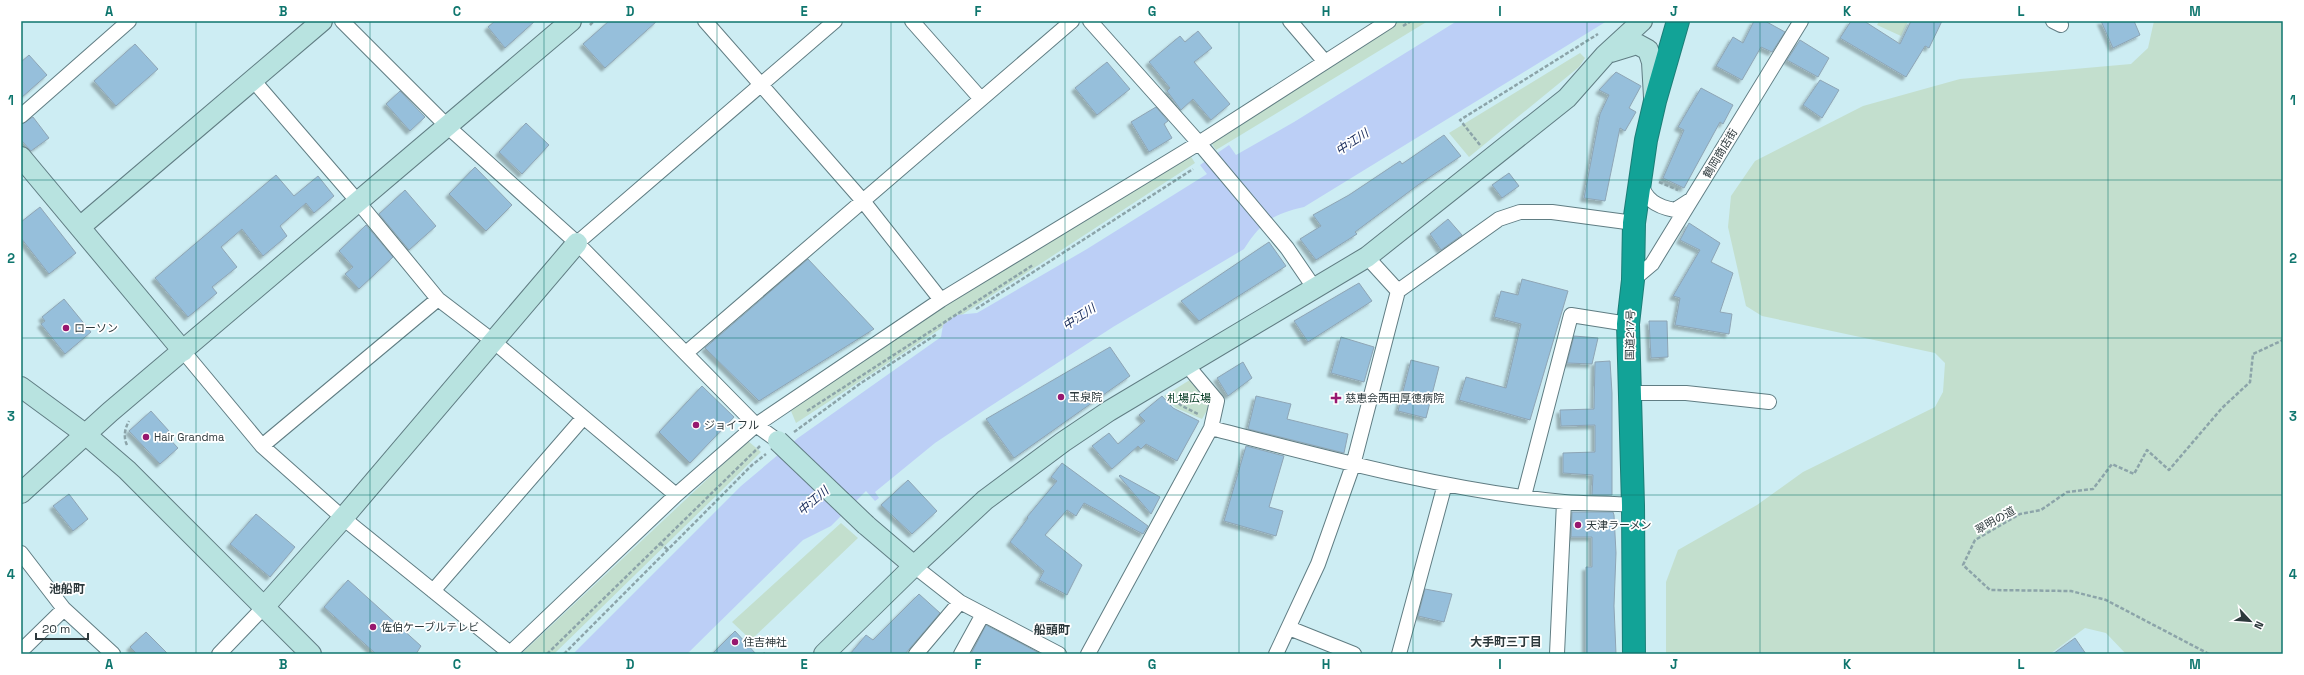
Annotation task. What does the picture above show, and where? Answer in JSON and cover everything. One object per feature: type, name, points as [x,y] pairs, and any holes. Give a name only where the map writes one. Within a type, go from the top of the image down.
[{"type":"highway","name":"国道217号","points":[[1634,654],[1633,505],[1628,324],[1633,280],[1634,223],[1650,175],[1655,101],[1678,21]]},
{"type":"street","points":[[21,116],[129,21]]},
{"type":"street","points":[[80,227],[322,21]]},
{"type":"street","points":[[342,21],[447,126],[577,243],[756,425],[776,441],[866,525],[914,566],[960,602],[1059,654]]},
{"type":"street","points":[[21,492],[85,434],[359,203],[571,21]]},
{"type":"street","points":[[219,654],[264,607],[344,518],[492,341],[577,243],[835,21]]},
{"type":"street","points":[[912,21],[982,99]]},
{"type":"street","points":[[686,353],[1072,21]]},
{"type":"street","points":[[1090,21],[1202,148],[1287,248],[1315,289]]},
{"type":"street","points":[[1290,21],[1325,62]]},
{"type":"street","points":[[824,654],[914,566],[985,500],[1063,442],[1186,364],[1367,257],[1567,98],[1605,55],[1642,21]]},
{"type":"street","name":"鶴岡商店街","points":[[1633,280],[1652,264],[1801,21]]},
{"type":"street","points":[[711,23],[760,84],[863,201],[941,300]]},
{"type":"street","points":[[21,157],[262,446],[344,518],[510,654],[676,495],[756,425],[941,300],[1202,148],[1325,62],[1393,25]]},
{"type":"street","points":[[1605,55],[1637,44],[1648,50],[1652,62],[1655,101]]},
{"type":"street","points":[[253,80],[359,203],[438,299],[492,341],[676,495]]},
{"type":"street","points":[[1650,175],[1643,192],[1654,203],[1664,208],[1675,210],[1692,198]]},
{"type":"street","points":[[1276,654],[1318,564],[1353,465],[1398,291],[1499,219],[1520,212],[1552,212],[1634,223]]},
{"type":"street","points":[[1367,257],[1398,291]]},
{"type":"street","points":[[262,446],[438,299]]},
{"type":"street","points":[[1524,496],[1571,315],[1628,324]]},
{"type":"street","points":[[1088,654],[1211,428],[1217,402],[1186,364]]},
{"type":"street","points":[[21,387],[85,434],[127,470],[311,654]]},
{"type":"street","points":[[1630,393],[1686,393],[1769,402]]},
{"type":"street","points":[[433,590],[583,418]]},
{"type":"street","points":[[1211,428],[1353,465],[1445,484],[1564,502],[1633,505]]},
{"type":"street","points":[[1399,654],[1445,484]]},
{"type":"street","points":[[1557,654],[1564,502]]},
{"type":"street","points":[[21,553],[64,609],[113,654]]},
{"type":"street","points":[[916,654],[960,602]]},
{"type":"street","points":[[21,651],[64,609]]},
{"type":"street","points":[[961,654],[983,614]]},
{"type":"street","points":[[1289,628],[1354,654]]},
{"type":"path","points":[[1393,25],[1411,21]]},
{"type":"path","points":[[1484,150],[1460,120],[1600,33]]},
{"type":"path","points":[[976,309],[1193,169]]},
{"type":"path","points":[[1650,175],[1658,181],[1679,191]]},
{"type":"path","points":[[804,414],[1036,262]]},
{"type":"path","points":[[547,654],[660,543],[776,441],[861,383],[937,334]]},
{"type":"path","name":"翠明の道","points":[[2209,654],[2106,600],[2071,591],[1990,590],[1963,565],[1976,540],[2020,514],[2041,510],[2067,492],[2093,489],[2112,464],[2134,474],[2147,450],[2169,470],[2222,408],[2250,382],[2253,354],[2283,340]]},
{"type":"path","points":[[1173,398],[1182,406],[1202,416]]},
{"type":"path","points":[[126,428],[125,440],[130,448]]},
{"type":"path","points":[[564,654],[776,441]]},
{"type":"path","points":[[660,543],[668,550]]},
{"type":"green space","points":[[1398,21],[1428,21],[1216,150],[1208,138]]},
{"type":"green space","points":[[1879,21],[1908,21],[1901,36],[1877,25]]},
{"type":"green space","points":[[2154,21],[2283,21],[2283,654],[2126,654],[2106,633],[2085,628],[2050,654],[1666,654],[1666,582],[1678,550],[1757,505],[1803,472],[1935,407],[1943,392],[1945,363],[1935,353],[1762,316],[1746,306],[1728,227],[1731,196],[1755,161],[1863,106],[1960,79],[2131,64],[2148,48]]},
{"type":"green space","points":[[1580,53],[1585,58],[1579,67],[1469,157],[1449,133]]},
{"type":"green space","points":[[1188,152],[1195,163],[796,423],[791,411],[807,396],[942,305]]},
{"type":"green space","name":"札場広場","points":[[1193,378],[1209,407],[1202,419],[1176,408],[1164,396]]},
{"type":"green space","points":[[748,441],[761,452],[554,654],[521,654]]},
{"type":"green space","points":[[841,523],[858,538],[751,640],[732,622]]},
{"type":"water","name":"中江川","points":[[1457,21],[1607,21],[1304,207],[1284,213],[1269,220],[1256,232],[1244,249],[1113,327],[935,443],[875,492],[879,498],[875,501],[866,491],[831,526],[803,540],[687,654],[573,654],[741,486],[798,438],[941,337],[943,325],[956,315],[977,313],[1087,249],[1207,174],[1200,165],[1229,145],[1236,155],[1294,122]]},
{"type":"building","points":[[495,21],[535,21],[505,48],[488,27]]},
{"type":"building","points":[[609,21],[657,21],[605,68],[583,44]]},
{"type":"building","points":[[1754,21],[1765,21],[1785,32],[1772,52],[1761,47],[1742,80],[1716,66],[1733,37],[1743,43]]},
{"type":"building","points":[[1851,21],[1864,21],[1900,44],[1911,21],[1942,21],[1929,48],[1925,46],[1906,77],[1840,38]]},
{"type":"building","points":[[2101,21],[2134,21],[2140,35],[2113,48]]},
{"type":"building","points":[[1198,31],[1212,48],[1194,62],[1230,104],[1211,120],[1193,99],[1181,110],[1167,91],[1170,88],[1149,62],[1180,36],[1185,42]]},
{"type":"building","points":[[1800,40],[1829,58],[1818,77],[1787,60]]},
{"type":"building","points":[[135,44],[158,69],[116,106],[94,81]]},
{"type":"building","points":[[29,55],[47,75],[21,98],[21,62]]},
{"type":"building","points":[[1107,62],[1130,89],[1097,115],[1075,88]]},
{"type":"building","points":[[1616,72],[1641,86],[1629,108],[1636,112],[1625,131],[1620,128],[1605,201],[1584,198],[1600,114],[1609,95],[1599,90]]},
{"type":"building","points":[[1820,80],[1839,90],[1822,118],[1803,105]]},
{"type":"building","points":[[1701,88],[1733,105],[1723,124],[1720,122],[1684,188],[1663,178],[1684,130],[1678,127]]},
{"type":"building","points":[[400,91],[425,117],[410,131],[386,104]]},
{"type":"building","points":[[1156,107],[1168,121],[1164,124],[1172,138],[1149,152],[1131,122]]},
{"type":"building","points":[[33,117],[49,138],[31,151],[21,140],[21,124]]},
{"type":"building","points":[[526,123],[549,145],[522,174],[499,152]]},
{"type":"building","points":[[1444,135],[1461,156],[1418,185],[1355,232],[1357,234],[1316,260],[1300,239],[1321,226],[1313,215],[1349,195],[1400,161],[1402,164]]},
{"type":"building","points":[[475,167],[512,205],[486,231],[449,194]]},
{"type":"building","points":[[1509,173],[1519,186],[1502,198],[1492,185]]},
{"type":"building","points":[[276,175],[294,196],[318,176],[334,196],[314,213],[306,203],[280,226],[287,236],[263,256],[242,229],[221,247],[237,267],[212,287],[217,293],[188,317],[155,278]]},
{"type":"building","points":[[405,190],[436,226],[409,250],[379,214]]},
{"type":"building","points":[[40,207],[76,253],[49,274],[21,238],[21,222]]},
{"type":"building","points":[[1448,219],[1462,235],[1441,250],[1430,234]]},
{"type":"building","points":[[1689,223],[1720,243],[1711,262],[1733,273],[1720,312],[1732,314],[1729,334],[1675,325],[1680,298],[1673,296],[1700,250],[1680,240]]},
{"type":"building","points":[[366,225],[393,257],[359,289],[345,274],[353,267],[339,251]]},
{"type":"building","points":[[1269,242],[1286,266],[1199,321],[1181,301]]},
{"type":"building","points":[[808,259],[874,329],[759,401],[705,348]]},
{"type":"building","points":[[1522,279],[1568,291],[1530,420],[1459,400],[1466,377],[1506,388],[1521,324],[1494,317],[1501,291],[1518,295]]},
{"type":"building","points":[[1359,283],[1372,301],[1308,342],[1294,321]]},
{"type":"building","name":"ローソン","points":[[64,299],[91,332],[65,354],[41,324],[45,321],[42,317]]},
{"type":"building","points":[[1649,321],[1667,321],[1668,357],[1651,358]]},
{"type":"building","points":[[1574,336],[1598,338],[1592,364],[1567,363]]},
{"type":"building","points":[[1341,337],[1374,347],[1364,382],[1331,373]]},
{"type":"building","name":"玉泉院","points":[[1110,347],[1130,376],[1014,458],[986,419]]},
{"type":"building","points":[[1411,360],[1439,367],[1426,418],[1398,411]]},
{"type":"building","points":[[1610,361],[1612,393],[1612,495],[1592,495],[1593,475],[1563,473],[1563,453],[1595,452],[1595,425],[1561,426],[1560,410],[1594,409],[1595,362]]},
{"type":"building","points":[[1243,362],[1252,378],[1228,396],[1217,378]]},
{"type":"building","name":"ジョイフル","points":[[702,386],[734,417],[690,463],[659,432]]},
{"type":"building","points":[[1162,396],[1173,408],[1199,421],[1177,461],[1146,444],[1141,449],[1138,446],[1112,469],[1092,446],[1109,433],[1118,444],[1145,421],[1139,415]]},
{"type":"building","points":[[1256,396],[1291,404],[1287,419],[1348,434],[1344,453],[1248,429]]},
{"type":"building","points":[[151,411],[169,431],[165,434],[178,448],[160,464],[129,431]]},
{"type":"building","points":[[1246,446],[1284,456],[1269,507],[1283,511],[1276,536],[1224,521]]},
{"type":"building","points":[[1062,463],[1148,526],[1143,534],[1084,503],[1076,516],[1067,510],[1045,535],[1082,565],[1067,595],[1039,580],[1044,571],[1010,542],[1028,518],[1027,517],[1057,481],[1051,477]]},
{"type":"building","points":[[1120,475],[1160,497],[1151,514],[1119,476]]},
{"type":"building","points":[[908,480],[937,511],[912,534],[881,505]]},
{"type":"building","points":[[69,494],[88,519],[73,531],[53,506]]},
{"type":"building","points":[[1572,512],[1613,512],[1614,515],[1616,553],[1614,606],[1616,654],[1586,653],[1586,567],[1592,567],[1592,537],[1571,537]]},
{"type":"building","points":[[256,514],[295,547],[270,577],[230,544]]},
{"type":"building","name":"佐伯ケーブルテレビ","points":[[348,580],[421,646],[416,654],[376,654],[324,607]]},
{"type":"building","points":[[1425,589],[1452,594],[1444,622],[1418,616]]},
{"type":"building","points":[[919,594],[940,613],[905,654],[850,654],[866,635],[873,640]]},
{"type":"building","points":[[986,625],[1041,654],[971,654]]},
{"type":"building","name":"住吉神社","points":[[735,631],[756,654],[712,654]]},
{"type":"building","points":[[146,632],[168,654],[137,654],[130,647]]},
{"type":"building","points":[[2075,638],[2086,654],[2053,654]]},
{"type":"place","name":"ローソン","points":[[66,328]]},
{"type":"place","name":"玉泉院","points":[[1061,397]]},
{"type":"place","name":"慈恵会西田厚徳病院","points":[[1336,398]]},
{"type":"place","name":"ジョイフル","points":[[696,425]]},
{"type":"place","name":"Hair Grandma","points":[[146,437]]},
{"type":"place","name":"天津ラーメン","points":[[1578,525]]},
{"type":"place","name":"佐伯ケーブルテレビ","points":[[373,627]]},
{"type":"place","name":"住吉神社","points":[[735,642]]},
{"type":"district","name":"池船町","points":[[67,589]]},
{"type":"district","name":"船頭町","points":[[1052,630]]},
{"type":"district","name":"大手町三丁目","points":[[1506,642]]}]
